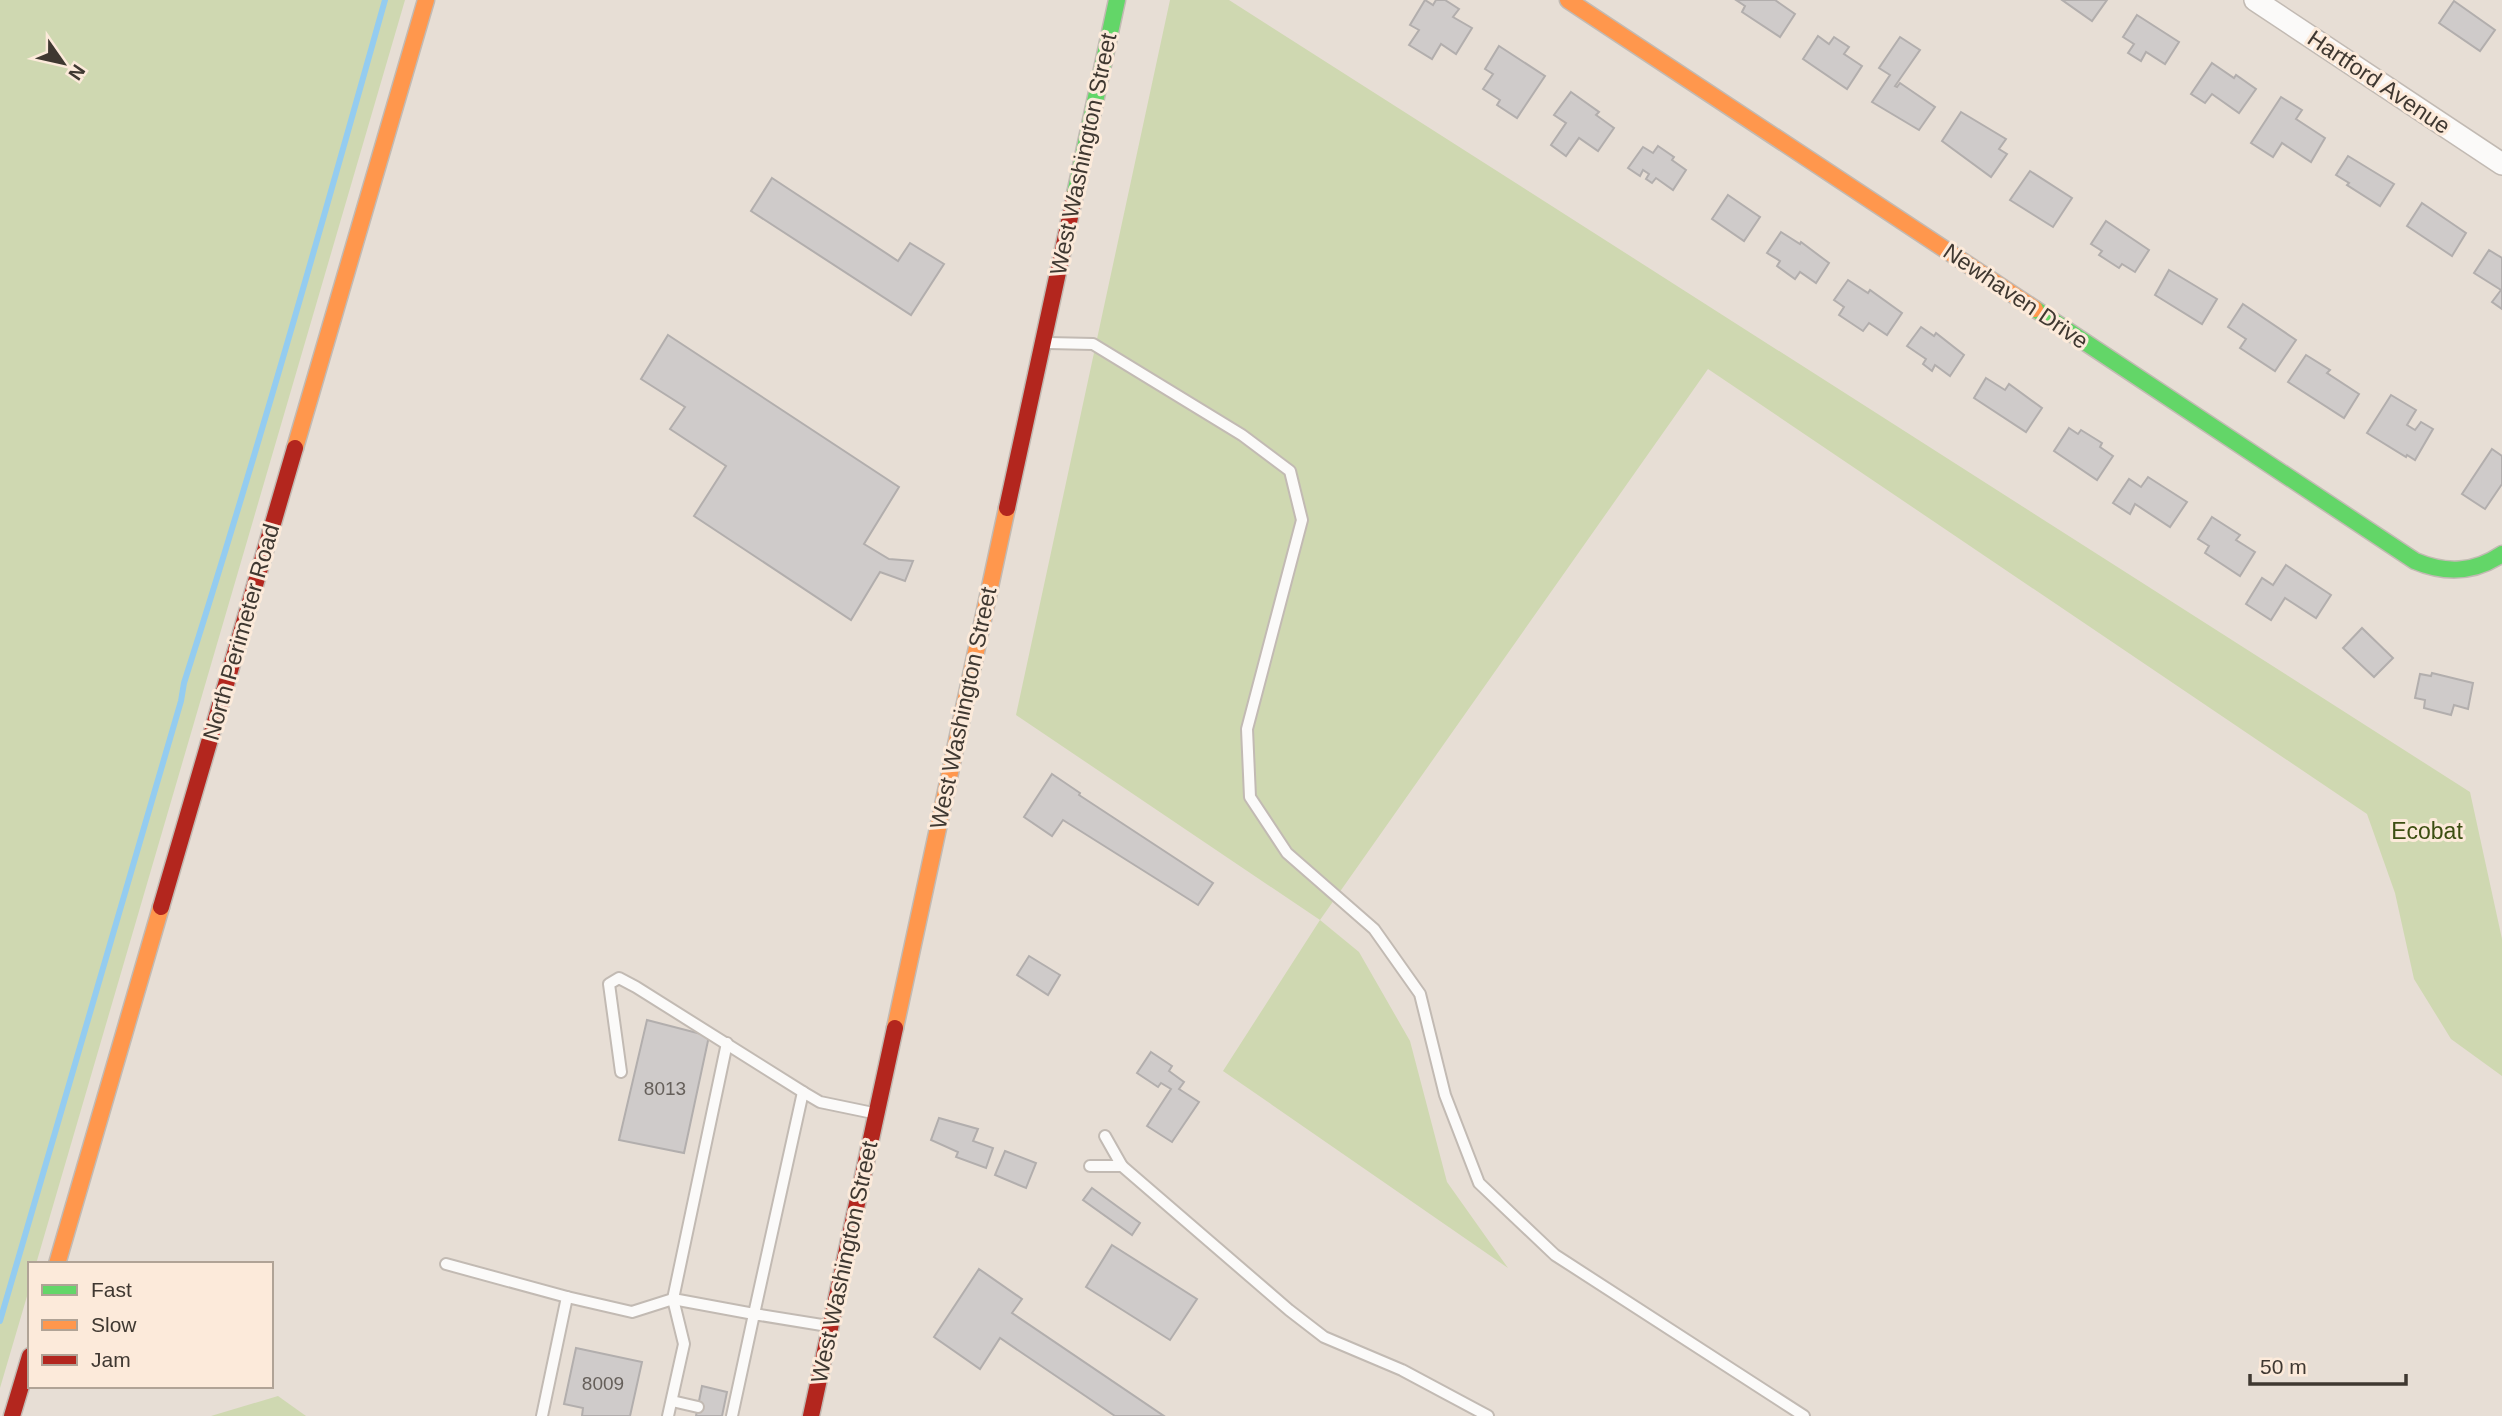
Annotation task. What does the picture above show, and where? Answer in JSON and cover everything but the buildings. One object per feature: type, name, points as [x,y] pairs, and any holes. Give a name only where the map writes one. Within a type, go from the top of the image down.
[{"type":"street","name":"North Perimeter Road","points":[[58,1262],[426,0]]},
{"type":"street","name":"West Washington Street","points":[[811,1416],[1117,0]]},
{"type":"street","name":"Newhaven Drive","points":[[1568,0],[2410,558],[2433,568],[2458,571],[2477,568],[2502,554]]},
{"type":"street","name":"Hartford Avenue","points":[[2255,0],[2502,164]]},
{"type":"street","points":[[12,1416],[28,1363]]},
{"type":"lane","points":[[1042,343],[1093,344],[1242,435],[1290,471],[1302,520],[1247,729],[1250,797],[1287,853],[1374,929],[1420,995],[1446,1095],[1479,1183],[1555,1255],[1804,1416]]},
{"type":"lane","points":[[621,1072],[609,984],[619,978],[820,1102],[876,1114]]},
{"type":"lane","points":[[668,1416],[684,1344],[673,1299],[727,1043]]},
{"type":"lane","points":[[729,1414],[803,1092]]},
{"type":"lane","points":[[1105,1136],[1122,1166],[1324,1337],[1402,1370],[1488,1416]]},
{"type":"lane","points":[[1090,1166],[1122,1166]]},
{"type":"lane","points":[[446,1264],[632,1312],[673,1299],[831,1327]]},
{"type":"lane","points":[[542,1416],[566,1297]]},
{"type":"lane","points":[[672,1401],[698,1407]]},
{"type":"green space","points":[[0,0],[405,0],[37,1262],[28,1262],[28,1293],[0,1388]]},
{"type":"green space","name":"Ecobat","points":[[1170,0],[1229,0],[2470,792],[2502,939],[2502,1076],[2451,1039],[2414,979],[2395,893],[2367,814],[1708,369],[1320,920],[1016,715]]},
{"type":"green space","points":[[1320,920],[1359,952],[1410,1041],[1447,1182],[1508,1268],[1223,1071]]},
{"type":"green space","points":[[278,1396],[306,1416],[211,1416]]},
{"type":"waterway","points":[[0,1321],[181,701],[184,683],[288,342],[385,0]]},
{"type":"traffic: fast","points":[[1075,194],[1117,0]]},
{"type":"traffic: fast","points":[[2035,309],[2415,561],[2449,570],[2481,565],[2502,554]]},
{"type":"traffic: slow","points":[[295,448],[426,0]]},
{"type":"traffic: slow","points":[[1568,0],[2035,309]]},
{"type":"traffic: slow","points":[[895,1028],[1007,508]]},
{"type":"traffic: slow","points":[[58,1262],[161,907]]},
{"type":"traffic: jam","points":[[1007,508],[1075,194]]},
{"type":"traffic: jam","points":[[161,907],[295,448]]},
{"type":"traffic: jam","points":[[811,1416],[895,1028]]},
{"type":"traffic: jam","points":[[12,1416],[28,1363]]}]
